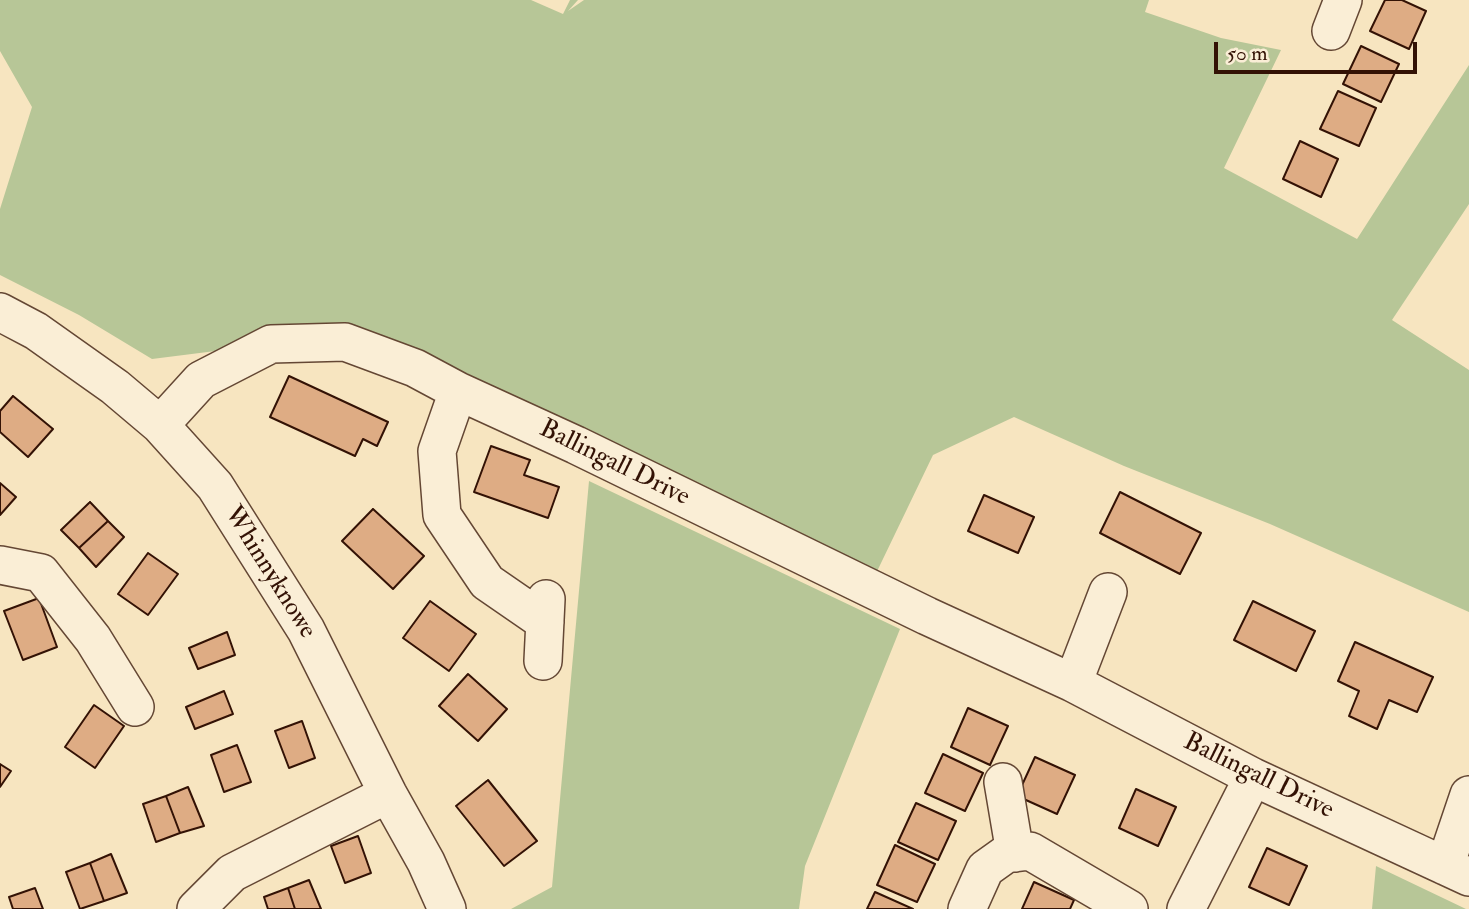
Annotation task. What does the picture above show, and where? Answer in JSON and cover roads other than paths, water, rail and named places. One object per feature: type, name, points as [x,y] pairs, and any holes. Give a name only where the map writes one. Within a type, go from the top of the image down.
[{"type":"street","name":"Whinnyknowe","points":[[0,312],[36,331],[116,387],[160,425],[215,486],[306,630],[388,794],[426,862],[447,909]]},
{"type":"street","name":"Ballingall Drive","points":[[160,425],[201,380],[271,344],[345,342],[415,368],[927,616],[1073,683],[1254,777],[1457,871],[1469,795]]},
{"type":"street","points":[[458,391],[437,451],[442,515],[486,582],[546,610],[543,661]]},
{"type":"street","points":[[0,565],[41,573],[93,639],[135,707]]},
{"type":"street","points":[[1073,683],[1108,592]]},
{"type":"street","points":[[1186,909],[1254,777]]},
{"type":"street","points":[[1003,782],[1015,853]]},
{"type":"street","points":[[196,909],[232,873],[388,794]]},
{"type":"street","points":[[967,909],[985,869],[1006,854],[1030,851],[1129,909]]}]
